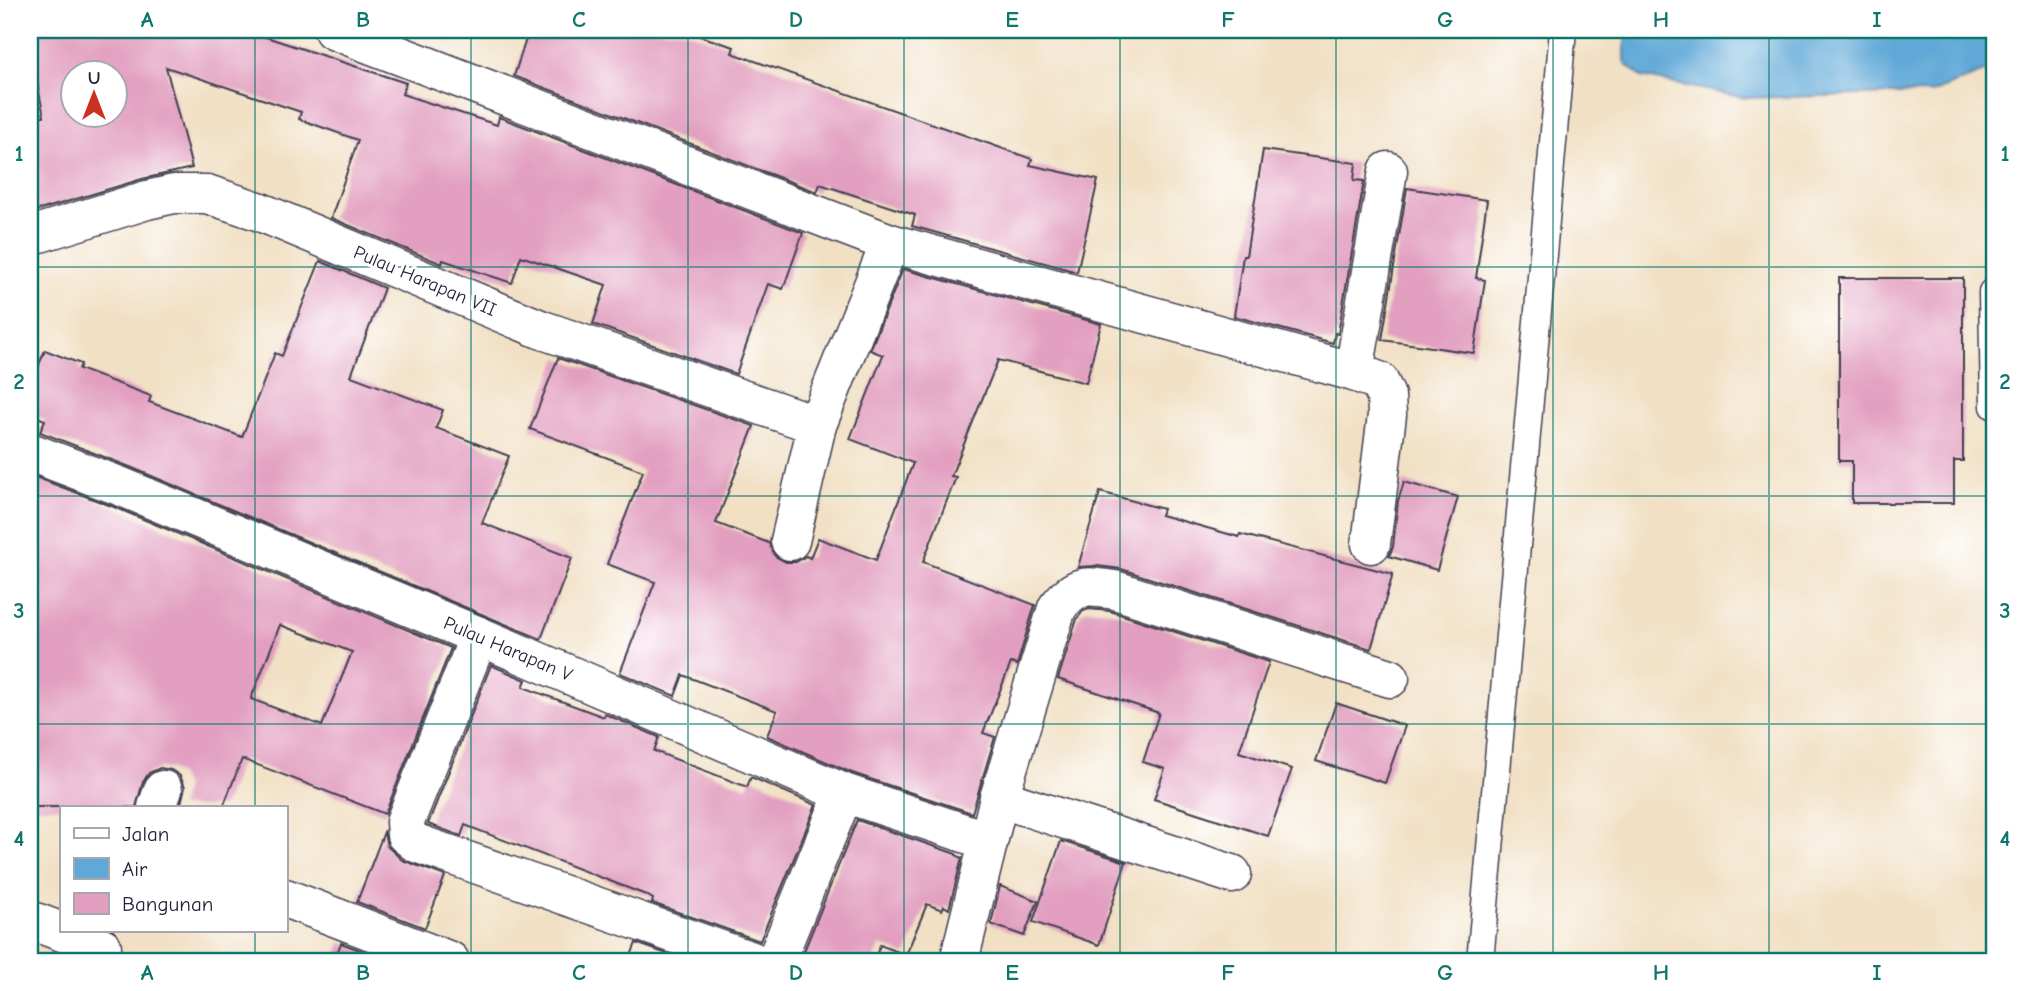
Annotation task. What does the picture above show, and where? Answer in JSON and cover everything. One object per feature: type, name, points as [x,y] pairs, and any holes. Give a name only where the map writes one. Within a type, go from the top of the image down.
[{"type":"street","points":[[333,30],[890,243],[1379,381],[1386,396],[1387,415],[1371,544]]},
{"type":"street","points":[[1354,372],[1388,172]]},
{"type":"street","name":"Pulau Harapan VII","points":[[30,236],[147,200],[174,194],[207,194],[258,211],[540,329],[817,425]]},
{"type":"street","points":[[790,541],[817,425],[890,243]]},
{"type":"street","name":"Pulau Harapan V","points":[[30,452],[479,636],[844,793],[988,841]]},
{"type":"street","points":[[959,961],[999,797],[1056,608],[1069,592],[1086,586],[1115,590],[1390,678]]},
{"type":"street","points":[[479,636],[405,822],[406,835],[416,843],[752,961]]},
{"type":"street","points":[[776,961],[844,793]]},
{"type":"street","points":[[999,797],[1232,874]]},
{"type":"street","points":[[287,899],[450,961]]},
{"type":"street","points":[[30,920],[60,931]]},
{"type":"street","points":[[64,932],[103,946]]},
{"type":"lane","points":[[1480,961],[1563,30]]},
{"type":"lane","points":[[1992,292],[1994,406]]},
{"type":"water","points":[[1625,30],[1994,30],[1994,68],[1931,93],[1746,98],[1642,77],[1625,64]]},
{"type":"building","points":[[30,30],[245,30],[406,83],[402,94],[497,125],[499,117],[803,233],[783,289],[768,284],[736,374],[593,324],[606,285],[521,256],[512,283],[443,260],[442,264],[331,218],[358,140],[299,119],[301,112],[166,67],[192,168],[142,179],[30,211],[30,118],[44,116],[30,50]]},
{"type":"building","points":[[529,30],[681,30],[734,47],[732,53],[1032,159],[1030,165],[1098,180],[1077,272],[912,226],[915,215],[820,184],[817,192],[514,76]]},
{"type":"building","points":[[1263,150],[1356,163],[1354,180],[1364,181],[1338,334],[1335,333],[1333,343],[1234,316]]},
{"type":"building","points":[[1407,188],[1487,200],[1476,278],[1485,280],[1474,353],[1382,340]]},
{"type":"building","points":[[320,261],[384,288],[351,376],[443,410],[436,428],[509,456],[482,523],[572,558],[541,639],[40,432],[45,420],[30,414],[30,387],[45,350],[81,364],[79,369],[151,396],[149,402],[242,437],[275,353],[282,356]]},
{"type":"building","points":[[903,269],[1101,324],[1086,383],[998,360],[951,476],[956,477],[923,562],[1035,605],[1017,665],[1011,663],[983,733],[995,737],[972,813],[852,773],[767,736],[777,711],[683,675],[675,696],[620,673],[655,582],[607,564],[643,471],[530,429],[558,358],[754,426],[716,523],[769,543],[775,556],[786,562],[796,562],[806,556],[810,558],[818,538],[876,560],[913,463],[850,439],[883,355],[870,350]]},
{"type":"building","points":[[1839,278],[1963,278],[1963,461],[1954,461],[1954,503],[1852,503],[1852,461],[1839,461]]},
{"type":"building","points":[[30,475],[114,507],[451,648],[385,814],[242,759],[223,806],[180,806],[185,787],[180,776],[171,770],[160,768],[149,773],[143,782],[136,806],[30,807]],"holes":[[[280,625],[352,652],[322,726],[251,699]]]},
{"type":"building","points":[[1404,482],[1458,497],[1437,570],[1389,556],[1393,547],[1398,501]]},
{"type":"building","points":[[1100,492],[1163,509],[1161,515],[1239,537],[1240,534],[1393,574],[1371,649],[1121,569],[1078,567]]},
{"type":"building","points":[[1083,611],[1110,611],[1269,662],[1239,752],[1292,769],[1268,836],[1154,799],[1165,769],[1143,762],[1159,713],[1058,679],[1077,619]]},
{"type":"building","points":[[491,665],[526,680],[523,687],[604,717],[605,714],[659,737],[654,751],[747,787],[751,777],[816,805],[760,941],[652,903],[653,899],[646,895],[465,825],[461,836],[428,824]]},
{"type":"building","points":[[1336,703],[1405,726],[1385,783],[1316,761]]},
{"type":"building","points":[[857,820],[962,858],[949,909],[944,906],[942,910],[927,904],[906,955],[880,945],[874,961],[800,961]]},
{"type":"building","points":[[384,832],[387,846],[402,860],[445,876],[425,928],[357,902]]},
{"type":"building","points":[[1061,841],[1126,862],[1099,945],[1033,922]]},
{"type":"building","points":[[1000,886],[1038,901],[1024,936],[991,924]]},
{"type":"building","points":[[341,943],[389,961],[334,961]]},
{"type":"building","points":[[636,943],[687,961],[629,961]]}]
